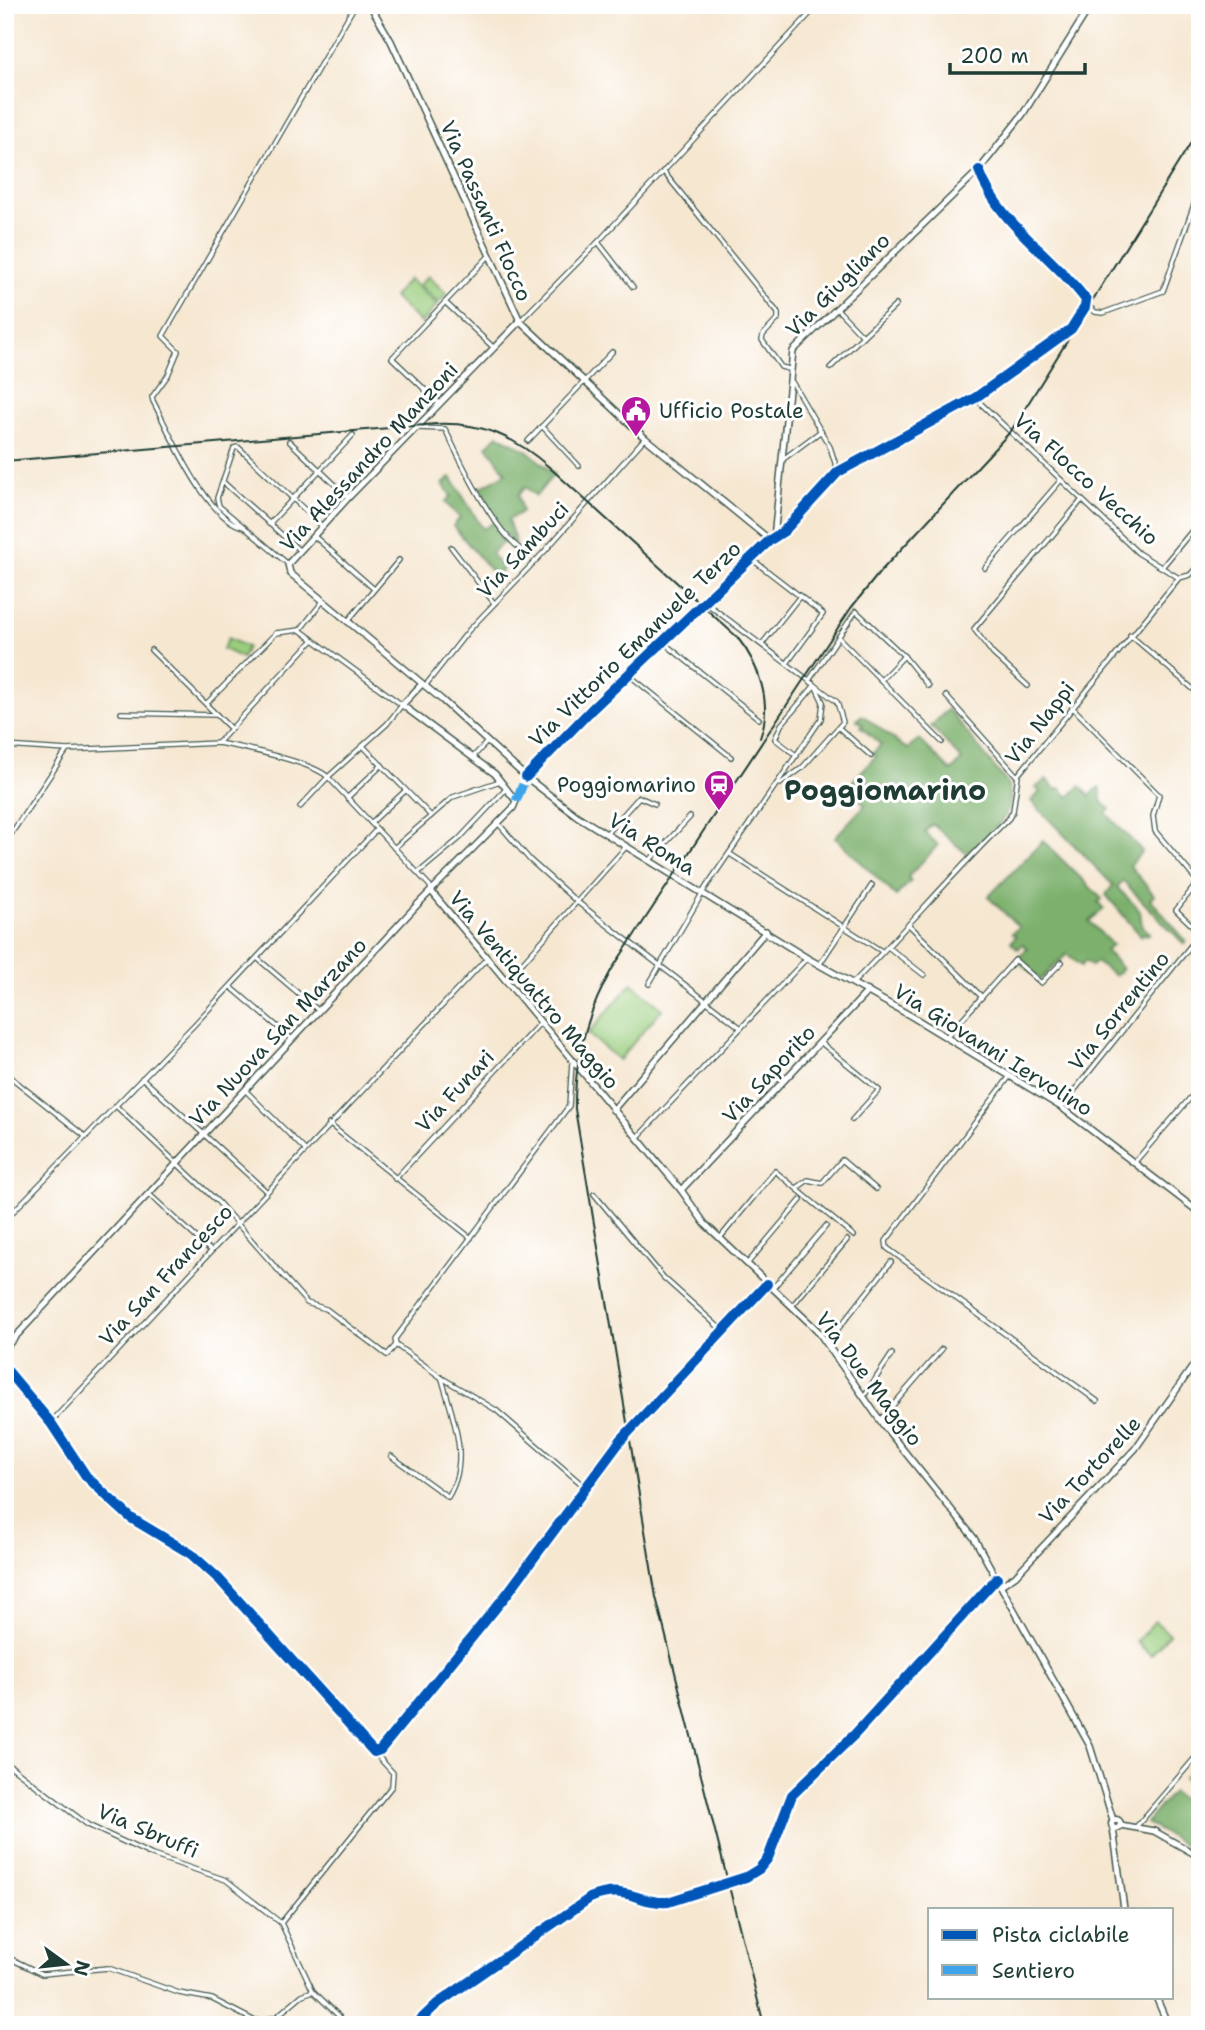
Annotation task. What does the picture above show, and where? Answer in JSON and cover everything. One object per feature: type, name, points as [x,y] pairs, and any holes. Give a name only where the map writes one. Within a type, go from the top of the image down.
[{"type":"main road","name":"Via Passanti Flocco","points":[[370,5],[391,41],[520,321],[583,383],[645,438],[773,536]]},
{"type":"main road","name":"Via Giugliano","points":[[773,536],[793,351],[979,170],[1002,142],[1091,5]]},
{"type":"main road","points":[[773,536],[784,531],[838,472],[975,398],[1071,329],[1086,303],[1053,261],[1002,212],[984,187],[979,170]]},
{"type":"main road","name":"Via Alessandro Manzoni","points":[[520,321],[348,498],[288,565],[290,573],[424,685],[526,777]]},
{"type":"main road","points":[[402,705],[424,685]]},
{"type":"main road","name":"Via Nuova San Marzano","points":[[7,1345],[516,802],[500,781],[472,757],[402,705]]},
{"type":"main road","name":"Via Roma","points":[[526,777],[625,848],[807,958],[854,982]]},
{"type":"main road","name":"Via Ventiquattro Maggio","points":[[431,891],[613,1110]]},
{"type":"main road","points":[[613,1110],[766,931]]},
{"type":"main road","points":[[854,982],[868,991]]},
{"type":"main road","name":"Via Giovanni Iervolino","points":[[868,991],[1061,1107],[1200,1213]]},
{"type":"main road","name":"Via Saporito","points":[[681,1190],[868,991]]},
{"type":"main road","name":"Via Due Maggio","points":[[613,1110],[720,1238],[827,1343],[880,1420],[955,1510],[1002,1585],[1026,1636],[1090,1746],[1113,1824],[1124,1908]]},
{"type":"main road","name":"Via Tortorelle","points":[[1002,1585],[1022,1568],[1135,1449],[1200,1356]]},
{"type":"main road","points":[[1113,1824],[1118,1819],[1120,1825],[1154,1831],[1200,1857]]},
{"type":"main road","points":[[1156,1998],[1168,2025]]},
{"type":"street","points":[[244,527],[229,521],[211,505],[153,401],[152,397],[167,375],[178,351],[163,335],[355,5]]},
{"type":"street","points":[[520,321],[598,242],[818,5]]},
{"type":"street","points":[[663,171],[778,313],[778,319],[762,340],[781,366],[789,369]]},
{"type":"street","points":[[1086,303],[1095,312],[1103,313],[1163,291],[1200,188]]},
{"type":"street","points":[[598,242],[633,287]]},
{"type":"street","points":[[440,404],[392,358],[490,255]]},
{"type":"street","points":[[447,304],[494,348]]},
{"type":"street","points":[[830,368],[896,305]]},
{"type":"street","points":[[836,307],[863,336]]},
{"type":"street","points":[[528,441],[612,352]]},
{"type":"street","points":[[789,377],[821,431],[838,472]]},
{"type":"street","name":"Via Flocco Vecchio","points":[[975,398],[1138,553],[1179,578]]},
{"type":"street","points":[[542,426],[579,466]]},
{"type":"street","points":[[416,428],[445,429],[464,468],[510,542],[527,553]]},
{"type":"street","points":[[781,461],[821,431]]},
{"type":"street","points":[[269,524],[353,435]]},
{"type":"street","name":"Via Sambuci","points":[[424,685],[494,603],[571,522],[645,438]]},
{"type":"street","points":[[289,441],[348,498]]},
{"type":"street","points":[[288,565],[219,506],[217,498],[234,448],[238,447],[322,526]]},
{"type":"street","points":[[985,568],[1061,480]]},
{"type":"street","points":[[223,482],[300,551]]},
{"type":"street","points":[[1028,686],[993,654],[974,630],[1082,500]]},
{"type":"street","points":[[1163,566],[1200,521]]},
{"type":"street","points":[[314,536],[374,589]]},
{"type":"street","name":"Via Vittorio Emanuele Terzo","points":[[526,777],[629,674],[752,560],[773,536]]},
{"type":"street","points":[[451,548],[494,603]]},
{"type":"street","points":[[347,622],[399,560]]},
{"type":"street","points":[[752,560],[823,614],[788,662]]},
{"type":"street","name":"Via Nappi","points":[[854,982],[909,925],[945,882],[1009,818],[1013,811],[1017,776],[1130,635],[1179,578],[1190,575],[1200,563]]},
{"type":"street","points":[[762,644],[800,596]]},
{"type":"street","points":[[207,704],[276,633],[300,630],[323,601]]},
{"type":"street","points":[[706,603],[788,662],[841,708],[844,718],[839,728],[802,768],[776,786]]},
{"type":"street","points":[[809,680],[856,611],[904,656],[928,687]]},
{"type":"street","points":[[300,630],[402,705],[387,724],[328,777],[300,807]]},
{"type":"street","points":[[1130,635],[1200,695]]},
{"type":"street","points":[[838,637],[942,743]]},
{"type":"street","points":[[218,743],[313,640]]},
{"type":"street","points":[[664,643],[759,719]]},
{"type":"street","points":[[150,650],[230,728]]},
{"type":"street","points":[[881,680],[904,656]]},
{"type":"street","points":[[629,674],[731,757]]},
{"type":"street","points":[[797,756],[775,739],[781,725],[815,685]]},
{"type":"street","points":[[649,984],[702,894],[797,756],[823,711],[823,702],[815,685]]},
{"type":"street","points":[[946,696],[1017,776]]},
{"type":"street","points":[[1072,707],[1159,795],[1153,816],[1155,831],[1199,881]]},
{"type":"street","points":[[121,713],[217,715]]},
{"type":"street","points":[[839,728],[871,756]]},
{"type":"street","points":[[472,757],[488,741]]},
{"type":"street","points":[[5,746],[67,750],[218,743],[295,762],[328,777],[418,873],[431,891]]},
{"type":"street","points":[[363,746],[431,816]]},
{"type":"street","points":[[5,843],[67,750]]},
{"type":"street","points":[[347,798],[382,765]]},
{"type":"street","points":[[394,848],[453,797],[500,781]]},
{"type":"street","points":[[418,873],[459,839],[506,789]]},
{"type":"street","points":[[372,823],[406,790]]},
{"type":"street","points":[[606,834],[639,797],[655,804]]},
{"type":"street","points":[[649,861],[690,817]]},
{"type":"street","points":[[498,823],[530,860],[576,901],[741,1028]]},
{"type":"street","points":[[5,1220],[116,1107],[377,829]]},
{"type":"street","points":[[505,982],[625,848]]},
{"type":"street","points":[[730,854],[883,952]]},
{"type":"street","name":"Via Sorrentino","points":[[1061,1107],[1200,934],[1176,910],[1199,881]]},
{"type":"street","points":[[819,965],[872,886]]},
{"type":"street","points":[[909,925],[982,996]]},
{"type":"street","points":[[888,947],[923,975]]},
{"type":"street","points":[[257,958],[319,1011]]},
{"type":"street","points":[[637,1138],[807,958]]},
{"type":"street","points":[[471,1237],[329,1124],[486,959]]},
{"type":"street","points":[[946,1037],[1015,960],[1041,983],[1062,962]]},
{"type":"street","points":[[231,986],[293,1040]]},
{"type":"street","name":"Via Funari","points":[[396,1179],[539,1024]]},
{"type":"street","points":[[820,1042],[878,1090],[852,1120]]},
{"type":"street","points":[[572,1063],[569,1106],[395,1339],[396,1345],[442,1378],[496,1410],[586,1487]]},
{"type":"street","points":[[9,1076],[86,1137]]},
{"type":"street","points":[[1010,1076],[886,1241],[887,1248],[1097,1401]]},
{"type":"street","points":[[142,1078],[266,1191]]},
{"type":"street","points":[[246,1091],[305,1150]]},
{"type":"street","points":[[1134,1163],[1191,1097],[1200,1103]]},
{"type":"street","points":[[116,1107],[237,1222],[307,1303],[326,1309],[387,1355],[396,1345]]},
{"type":"street","name":"Via San Francesco","points":[[51,1423],[329,1124]]},
{"type":"street","points":[[797,1188],[808,1180],[822,1184],[842,1160],[876,1189]]},
{"type":"street","points":[[720,1238],[775,1171],[854,1236]]},
{"type":"street","points":[[149,1194],[211,1251]]},
{"type":"street","points":[[594,1194],[664,1278],[723,1331]]},
{"type":"street","points":[[747,1264],[801,1200]]},
{"type":"street","points":[[374,1752],[380,1750],[475,1634],[633,1426],[827,1226]]},
{"type":"street","points":[[792,1306],[847,1240]]},
{"type":"street","points":[[827,1343],[891,1262]]},
{"type":"street","points":[[880,1420],[942,1349]]},
{"type":"street","points":[[864,1396],[892,1354]]},
{"type":"street","points":[[5,1368],[51,1423],[90,1479],[131,1518],[191,1554],[219,1579],[341,1711],[394,1777],[392,1786],[281,1923],[313,1991],[348,2025]]},
{"type":"street","points":[[391,1456],[448,1497],[461,1466],[456,1428],[442,1378]]},
{"type":"street","points":[[415,2025],[438,2004],[590,1898],[619,1891],[653,1901],[668,1902],[746,1877],[763,1864],[792,1795],[855,1734],[997,1578]]},
{"type":"street","points":[[1136,1827],[1200,1752]]},
{"type":"street","name":"Via Sbruffi","points":[[5,1762],[88,1825],[162,1859],[226,1880],[281,1923]]},
{"type":"street","points":[[5,1956],[42,1974],[108,1968],[179,1993],[212,1999],[253,2020],[261,2021],[276,2017],[302,1995],[313,1991]]},
{"type":"green space","points":[[428,276],[447,294],[438,303],[419,285]]},
{"type":"green space","points":[[409,279],[437,305],[421,323],[393,297]]},
{"type":"green space","points":[[498,435],[528,451],[554,474],[536,496],[525,487],[518,495],[522,512],[508,520],[516,543],[513,544],[506,534],[502,535],[505,541],[491,553],[503,570],[495,576],[453,526],[460,518],[445,502],[451,496],[443,484],[451,477],[483,529],[497,520],[480,488],[506,473],[487,446]]},
{"type":"green space","points":[[228,638],[247,647],[242,658],[223,649]]},
{"type":"green space","points":[[948,709],[1007,783],[1009,805],[1000,823],[967,854],[932,824],[925,832],[938,845],[908,877],[911,881],[896,896],[835,837],[865,805],[848,786],[876,756],[873,753],[881,745],[857,720],[862,715],[907,749],[919,739],[951,771],[962,760],[931,726]]},
{"type":"green space","points":[[1046,779],[1056,790],[1060,788],[1069,797],[1080,786],[1090,796],[1099,787],[1101,789],[1101,801],[1110,809],[1106,813],[1142,851],[1130,866],[1154,895],[1150,899],[1186,941],[1184,944],[1123,881],[1117,887],[1140,911],[1142,926],[1150,933],[1141,936],[1106,895],[1113,885],[1031,801],[1040,792],[1036,788]]},
{"type":"green space","points":[[1043,841],[1102,899],[1098,902],[1104,909],[1089,921],[1112,945],[1106,951],[1122,969],[1115,976],[1096,962],[1091,966],[1085,961],[1081,966],[1067,954],[1040,980],[1017,960],[1027,948],[1023,944],[1018,949],[1011,942],[1016,936],[1012,933],[1019,927],[988,897]]},
{"type":"green space","points":[[632,983],[662,1009],[619,1060],[588,1034]]},
{"type":"green space","points":[[1155,1621],[1169,1634],[1151,1655],[1136,1642]]},
{"type":"green space","points":[[1200,1759],[1200,1791],[1184,1778]]},
{"type":"green space","points":[[1172,1792],[1200,1813],[1200,1854],[1146,1823]]},
{"type":"railway","points":[[764,2025],[656,1597],[575,1109],[577,1072],[584,1036],[612,969],[851,608],[880,572],[1011,431],[1200,128]]},
{"type":"railway","points":[[5,461],[436,424],[468,426],[497,434],[536,456],[737,637],[752,659],[762,685],[765,712],[760,738]]},
{"type":"marked path","points":[[516,801],[526,777]]},
{"type":"cycle path","points":[[526,777],[592,709],[770,540],[784,531],[838,472],[975,398],[1071,329],[1085,307],[1086,300],[999,207],[979,170]]},
{"type":"cycle path","points":[[5,1368],[51,1423],[86,1476],[131,1518],[191,1554],[219,1579],[374,1752],[380,1750],[507,1594],[621,1440],[767,1284]]},
{"type":"cycle path","points":[[415,2025],[437,2004],[590,1898],[623,1893],[657,1902],[668,1902],[746,1877],[759,1869],[768,1858],[792,1795],[855,1734],[997,1578]]},
{"type":"place","name":"Ufficio Postale","points":[[636,438]]},
{"type":"place","name":"Poggiomarino","points":[[719,812]]},
{"type":"district","name":"Poggiomarino","points":[[885,790]]}]
